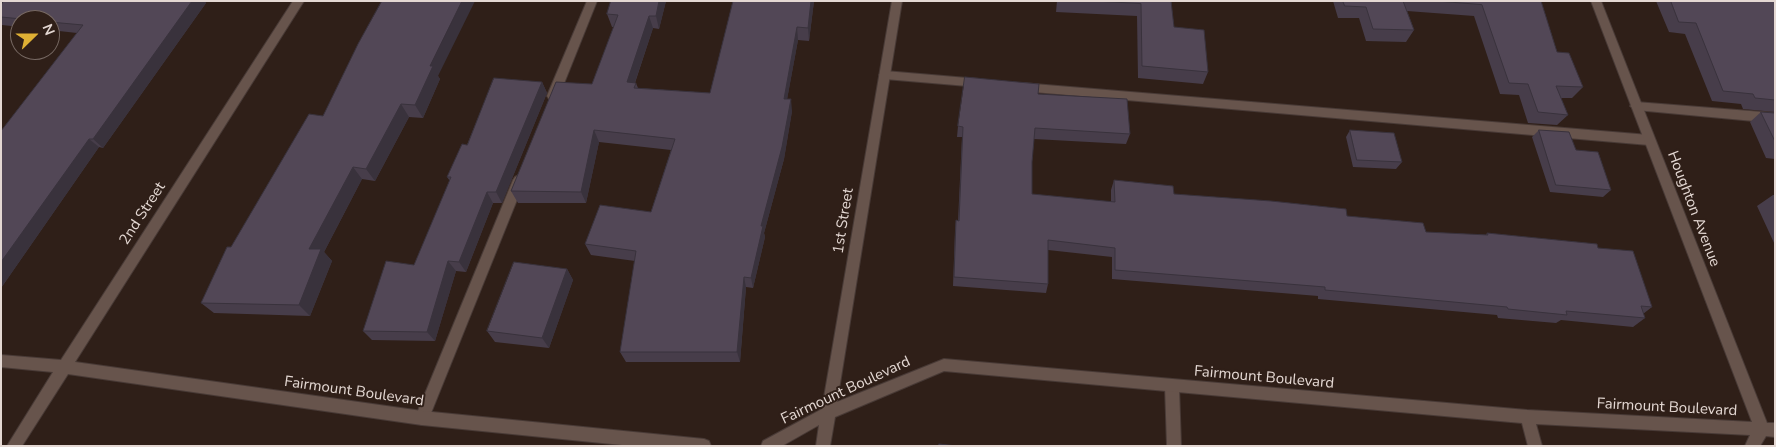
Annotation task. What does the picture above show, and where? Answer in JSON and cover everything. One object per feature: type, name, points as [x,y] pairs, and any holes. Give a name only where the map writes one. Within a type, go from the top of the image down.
[{"type":"street","name":"2nd Street","points":[[14,446],[299,1]]},
{"type":"street","points":[[547,111],[592,1]]},
{"type":"street","name":"1st Street","points":[[823,446],[897,1]]},
{"type":"street","name":"Houghton Avenue","points":[[1596,1],[1648,140],[1768,429]]},
{"type":"street","points":[[885,75],[989,84]]},
{"type":"street","points":[[1009,86],[1648,140]]},
{"type":"street","points":[[1636,106],[1775,118]]},
{"type":"street","points":[[422,418],[525,166]]},
{"type":"street","name":"Fairmount Boulevard","points":[[1,361],[64,367],[422,418],[704,446]]},
{"type":"street","name":"Fairmount Boulevard","points":[[768,446],[828,413],[944,364],[1527,417],[1768,429]]},
{"type":"street","points":[[1172,386],[1174,446]]},
{"type":"street","points":[[1527,417],[1535,446]]},
{"type":"street","points":[[1752,446],[1768,429]]},
{"type":"building","points":[[4,1],[192,1],[93,139],[89,139],[1,262],[1,131],[56,60],[60,60],[60,55],[83,25],[60,23],[60,10],[10,10],[10,18],[1,17],[1,5]]},
{"type":"building","points":[[382,1],[462,1],[430,66],[433,66],[415,105],[401,104],[366,169],[353,167],[309,249],[321,249],[299,305],[201,303],[227,247],[231,247],[309,114],[323,116],[358,44]]},
{"type":"building","points":[[611,1],[659,1],[656,16],[649,16],[627,82],[636,83],[634,88],[710,93],[733,1],[811,1],[808,28],[797,27],[784,99],[791,99],[782,147],[761,226],[763,226],[751,278],[744,277],[737,352],[620,352],[636,251],[585,244],[600,205],[651,212],[675,139],[594,130],[581,192],[511,191],[556,82],[592,84],[618,15],[607,14]]},
{"type":"building","points":[[1095,1],[1171,1],[1174,27],[1204,30],[1208,72],[1142,66],[1141,4]]},
{"type":"building","points":[[1343,1],[1403,1],[1414,30],[1373,29],[1366,7],[1345,6]]},
{"type":"building","points":[[1437,1],[1541,1],[1557,52],[1569,53],[1583,87],[1556,86],[1568,115],[1538,112],[1528,84],[1509,83],[1482,5]]},
{"type":"building","points":[[1671,1],[1775,1],[1775,100],[1755,98],[1753,94],[1723,91],[1696,23],[1679,22]]},
{"type":"building","points":[[965,77],[1039,84],[1038,94],[1127,99],[1130,134],[1035,128],[1032,194],[1115,202],[1114,180],[1173,186],[1174,194],[1346,209],[1347,216],[1423,223],[1426,232],[1488,235],[1487,233],[1597,244],[1598,248],[1633,251],[1652,307],[1641,306],[1645,318],[1566,311],[1567,315],[1508,309],[1507,307],[1325,290],[1325,287],[1115,270],[1115,248],[1048,240],[1048,284],[954,277],[956,220],[959,221],[963,127],[958,126]]},
{"type":"building","points":[[494,78],[542,82],[496,192],[487,192],[459,262],[448,261],[427,332],[363,331],[386,261],[414,265],[451,177],[447,177],[462,144],[467,145]]},
{"type":"building","points":[[1761,112],[1775,113],[1775,141]]},
{"type":"building","points":[[1350,130],[1394,133],[1402,162],[1357,160]]},
{"type":"building","points":[[1539,130],[1569,132],[1576,150],[1598,152],[1611,190],[1556,185]]},
{"type":"building","points":[[514,262],[567,269],[542,338],[487,331]]},
{"type":"building","points":[[939,444],[957,446],[939,446]]}]
